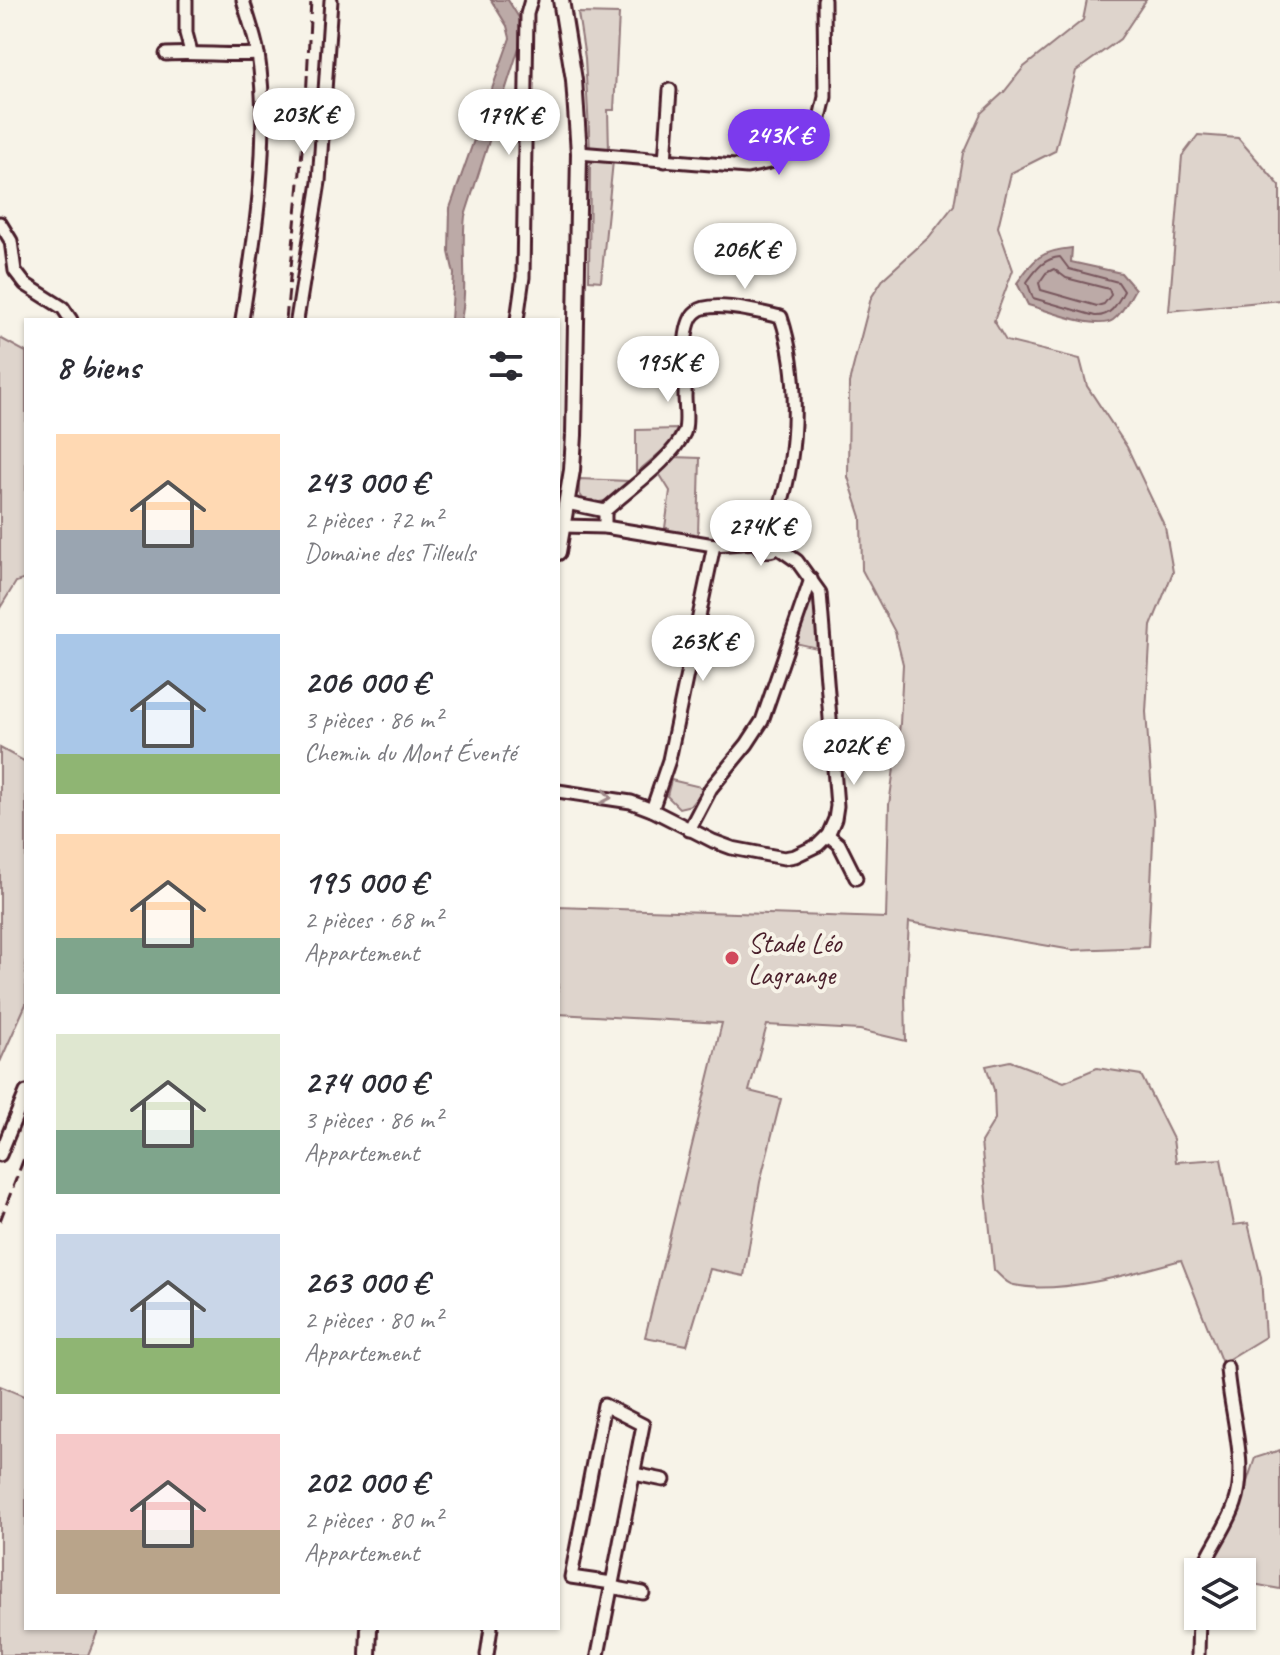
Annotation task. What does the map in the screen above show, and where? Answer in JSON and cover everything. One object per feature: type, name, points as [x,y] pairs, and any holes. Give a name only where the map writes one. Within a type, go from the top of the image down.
[{"type":"main road","points":[[561,0],[574,80],[579,153],[565,470],[567,503],[561,522]]},
{"type":"main road","points":[[368,1655],[369,1630]]},
{"type":"street","points":[[186,0],[186,33],[191,52]]},
{"type":"street","points":[[242,318],[253,252],[262,114],[258,54],[243,0]]},
{"type":"street","points":[[297,318],[319,182],[331,0]]},
{"type":"street","points":[[517,318],[523,277],[527,14],[531,0]]},
{"type":"street","points":[[579,153],[760,166],[770,162],[820,118],[825,97],[824,0]]},
{"type":"street","points":[[166,54],[258,54]]},
{"type":"street","points":[[665,161],[670,90]]},
{"type":"street","points":[[0,223],[11,241],[15,271],[25,284],[63,308],[70,318]]},
{"type":"street","points":[[605,527],[605,511],[674,449],[685,430],[686,337],[690,318],[705,307],[743,309],[781,317],[795,407],[789,466],[771,529]]},
{"type":"street","points":[[567,503],[605,511]]},
{"type":"street","points":[[561,522],[714,545],[757,542]]},
{"type":"street","points":[[757,542],[761,532],[771,529]]},
{"type":"street","points":[[771,529],[779,537],[777,547]]},
{"type":"street","points":[[757,542],[765,551],[777,547]]},
{"type":"street","points":[[652,810],[669,760],[714,545]]},
{"type":"street","points":[[560,791],[631,802],[732,848],[784,858],[810,850],[828,835],[835,819],[836,779],[820,593],[797,561],[777,547]]},
{"type":"street","points":[[689,830],[711,788],[762,721],[811,579]]},
{"type":"street","points":[[828,835],[839,844],[856,878]]},
{"type":"street","points":[[0,1155],[24,1097]]},
{"type":"street","points":[[1208,1558],[1234,1507],[1239,1488],[1240,1468],[1227,1367]]},
{"type":"street","points":[[598,1655],[612,1585],[634,1474],[643,1425],[599,1401],[571,1577],[612,1585],[643,1593]]},
{"type":"street","points":[[634,1474],[664,1480]]},
{"type":"street","points":[[487,1655],[491,1630]]},
{"type":"street","points":[[1198,1655],[1199,1630]]},
{"type":"shaded area","points":[[1087,0],[1146,0],[1120,39],[1076,71],[1055,151],[1011,173],[998,227],[1013,270],[994,321],[1006,341],[1080,359],[1087,386],[1127,447],[1165,527],[1173,572],[1151,626],[1146,712],[1154,820],[1148,947],[1072,950],[909,922],[906,1041],[860,1030],[767,1025],[749,1091],[781,1099],[760,1182],[744,1276],[710,1269],[687,1345],[645,1337],[722,1023],[560,1014],[560,907],[886,918],[889,805],[900,724],[903,664],[895,632],[862,570],[861,517],[848,477],[849,383],[871,298],[884,278],[929,237],[954,205],[963,153],[981,113],[1004,92],[1024,67],[1083,20]]},
{"type":"shaded area","points":[[578,13],[619,14],[614,110],[608,110],[609,151],[590,149],[585,58]]},
{"type":"shaded area","points":[[1198,135],[1238,138],[1280,186],[1280,300],[1169,311],[1182,156]]},
{"type":"shaded area","points":[[597,159],[613,161],[601,281],[589,280],[590,165]]},
{"type":"shaded area","points":[[0,338],[24,351],[24,580],[16,582],[0,608]]},
{"type":"shaded area","points":[[677,429],[669,445],[636,473],[636,430]]},
{"type":"shaded area","points":[[673,457],[700,458],[698,536],[669,532],[669,528],[665,528],[670,491],[657,470]]},
{"type":"shaded area","points":[[579,479],[628,481],[608,500],[592,504],[592,500],[584,500],[579,493]]},
{"type":"shaded area","points":[[812,597],[816,597],[821,649],[795,643]]},
{"type":"shaded area","points":[[0,748],[24,761],[24,1008],[0,1062]]},
{"type":"shaded area","points":[[671,780],[705,788],[691,805],[679,808],[667,796]]},
{"type":"shaded area","points":[[1010,1061],[1064,1082],[1097,1068],[1141,1075],[1173,1139],[1176,1162],[1221,1159],[1234,1225],[1248,1223],[1261,1277],[1265,1337],[1222,1363],[1181,1260],[1098,1281],[1053,1287],[1011,1284],[994,1270],[981,1142],[995,1119],[994,1090],[986,1066]]},
{"type":"shaded area","points":[[0,1386],[24,1396],[24,1630],[98,1630],[88,1655],[0,1655]]},
{"type":"shaded area","points":[[1280,1450],[1280,1589],[1256,1585],[1256,1558],[1214,1558],[1235,1517],[1255,1458]]},
{"type":"water","points":[[491,0],[508,0],[521,21],[522,38],[465,216],[463,307],[461,318],[451,318],[454,274],[449,252],[450,208],[510,38],[507,26]]},
{"type":"water","points":[[1072,248],[1071,262],[1121,273],[1135,289],[1113,320],[1106,323],[1084,321],[1028,305],[1017,283],[1023,274],[1039,257]]},
{"type":"railway","points":[[286,318],[305,119],[311,0]]},
{"type":"railway","points":[[0,1221],[24,1158]]},
{"type":"place","name":"Stade Léo Lagrange","points":[[732,958]]}]
